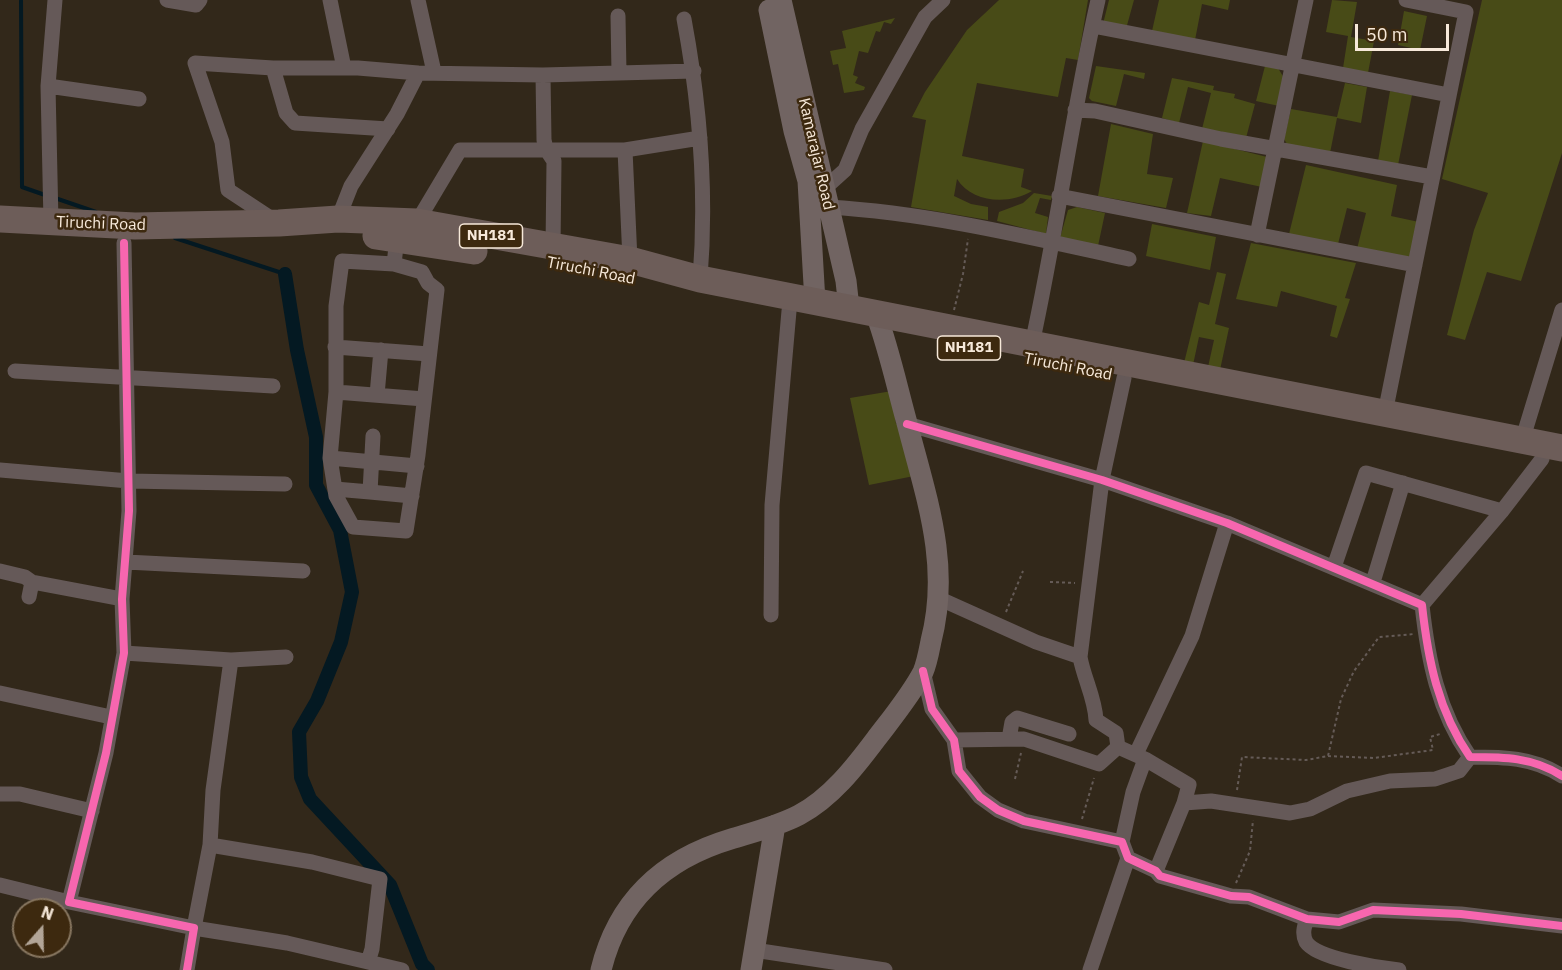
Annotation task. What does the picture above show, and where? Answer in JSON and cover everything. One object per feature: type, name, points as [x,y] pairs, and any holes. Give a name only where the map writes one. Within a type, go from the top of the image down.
[{"type":"highway","name":"Tiruchi Road","points":[[0,219],[51,217],[129,237]]},
{"type":"highway","name":"Tiruchi Road","points":[[279,230],[338,219],[403,241],[558,264],[789,311],[950,328],[1032,344],[1231,391],[1555,456]]},
{"type":"highway","name":"NH181","points":[[0,236],[129,237],[279,230],[366,235],[403,241]]},
{"type":"highway","name":"Tiruchi Road","points":[[403,241],[553,248],[630,260],[700,279]]},
{"type":"highway","name":"NH181","points":[[700,279],[849,308],[879,322]]},
{"type":"highway","name":"Tiruchi Road","points":[[879,322],[1124,378],[1385,413],[1522,441],[1555,456]]},
{"type":"main road","name":"Kamarajar Road","points":[[767,0],[794,131],[808,181],[815,302]]},
{"type":"main road","name":"Kamarajar Road","points":[[781,0],[846,282],[849,308]]},
{"type":"main road","points":[[601,970],[622,918],[640,890],[663,869],[707,847],[775,825],[800,814],[829,795],[862,757],[924,671],[934,630],[938,598],[939,574],[934,523],[879,322]]},
{"type":"main road","points":[[752,960],[775,825]]},
{"type":"street","points":[[51,217],[48,86],[55,0]]},
{"type":"street","points":[[167,0],[196,5],[200,0]]},
{"type":"street","points":[[330,0],[344,68]]},
{"type":"street","points":[[418,0],[434,72]]},
{"type":"street","points":[[944,0],[925,17],[862,129],[845,170],[826,198],[968,224],[1129,259]]},
{"type":"street","points":[[1032,344],[1054,242],[1059,196],[1098,0]]},
{"type":"street","points":[[1257,235],[1306,0]]},
{"type":"street","points":[[1385,413],[1466,12],[1406,0]]},
{"type":"street","points":[[618,16],[619,73]]},
{"type":"street","points":[[684,19],[694,71],[700,138],[705,222],[700,279]]},
{"type":"street","points":[[1093,26],[1449,95]]},
{"type":"street","points":[[279,230],[228,190],[222,142],[195,63],[418,73],[543,75],[694,71]]},
{"type":"street","points":[[273,68],[286,112],[295,123],[388,129]]},
{"type":"street","points":[[338,219],[351,186],[388,129],[418,73]]},
{"type":"street","points":[[543,75],[546,148],[554,161],[553,248]]},
{"type":"street","points":[[48,86],[139,99]]},
{"type":"street","points":[[1075,110],[1095,111],[1221,139],[1277,147],[1432,177]]},
{"type":"street","points":[[403,241],[428,283],[437,290],[417,466],[406,531],[352,527],[335,489],[330,458],[336,392],[335,347],[342,261],[403,241],[460,150],[546,148],[625,150],[700,138]]},
{"type":"street","points":[[625,150],[630,260]]},
{"type":"street","points":[[1059,196],[1415,266]]},
{"type":"street","points":[[70,898],[92,811],[124,653],[122,599],[126,562],[129,481],[125,377],[129,237]]},
{"type":"street","points":[[1522,441],[1562,310]]},
{"type":"street","points":[[771,615],[772,505],[789,311]]},
{"type":"street","points":[[335,347],[429,354]]},
{"type":"street","points":[[376,395],[381,351]]},
{"type":"street","points":[[15,371],[273,386]]},
{"type":"street","points":[[1118,747],[1116,733],[1096,720],[1095,702],[1085,683],[1080,657],[1102,480],[1124,378]]},
{"type":"street","points":[[336,392],[424,399]]},
{"type":"street","points":[[907,424],[1102,480],[1227,523],[1373,582],[1422,605]]},
{"type":"street","points":[[370,492],[373,436]]},
{"type":"street","points":[[1470,757],[1452,731],[1427,654],[1422,605],[1461,555],[1555,456]]},
{"type":"street","points":[[330,458],[417,466]]},
{"type":"street","points":[[0,470],[129,481],[285,484]]},
{"type":"street","points":[[1334,567],[1366,473],[1502,511]]},
{"type":"street","points":[[1373,582],[1403,483]]},
{"type":"street","points":[[335,489],[412,496]]},
{"type":"street","points":[[1090,970],[1128,858],[1122,842],[1141,756],[1192,636],[1227,523]]},
{"type":"street","points":[[126,562],[303,571]]},
{"type":"street","points":[[0,571],[25,577],[30,590],[122,599]]},
{"type":"street","points":[[938,598],[1000,626],[1080,657]]},
{"type":"street","points":[[124,653],[231,660],[286,657]]},
{"type":"street","points":[[187,970],[210,845],[213,790],[231,660]]},
{"type":"street","points":[[924,671],[932,709],[954,740],[958,771],[989,804],[1024,821],[1122,842]]},
{"type":"street","points":[[0,693],[111,717]]},
{"type":"street","points":[[1017,739],[1012,722],[1017,718],[1069,734]]},
{"type":"street","points":[[954,740],[1017,739],[1099,764],[1118,747]]},
{"type":"street","points":[[1118,747],[1141,756],[1189,785],[1185,803],[1156,871]]},
{"type":"street","points":[[1185,803],[1210,801],[1290,813],[1310,809],[1347,791],[1390,781],[1434,779],[1459,771],[1470,757]]},
{"type":"street","points":[[1470,757],[1513,757],[1547,766],[1562,776]]},
{"type":"street","points":[[0,794],[20,794],[92,811]]},
{"type":"street","points":[[210,845],[312,862],[380,879],[372,949],[368,962]]},
{"type":"street","points":[[1128,858],[1175,882],[1231,896],[1249,897],[1307,919],[1340,921],[1373,910],[1461,914],[1562,926]]},
{"type":"street","points":[[0,885],[53,898]]},
{"type":"street","points":[[72,903],[287,944],[402,970]]},
{"type":"street","points":[[1307,919],[1303,930],[1307,943],[1354,967],[1399,970]]},
{"type":"street","points":[[752,960],[885,970]]},
{"type":"path","points":[[950,328],[963,274],[968,224]]},
{"type":"path","points":[[1000,626],[1023,571]]},
{"type":"path","points":[[1050,582],[1090,585]]},
{"type":"path","points":[[1328,756],[1341,699],[1354,671],[1379,638],[1425,633]]},
{"type":"path","points":[[1234,805],[1242,757],[1306,760],[1328,756],[1374,758],[1433,750],[1430,737],[1452,731]]},
{"type":"path","points":[[1015,779],[1017,739]]},
{"type":"path","points":[[1078,832],[1099,764]]},
{"type":"path","points":[[1231,896],[1250,851],[1254,808]]},
{"type":"green space","points":[[999,0],[1088,0],[1078,60],[1066,58],[1058,97],[977,83],[962,156],[1024,169],[1021,187],[1032,191],[1013,198],[992,199],[972,193],[957,179],[954,196],[971,204],[988,207],[988,220],[911,207],[926,120],[912,117],[925,92],[967,30]]},
{"type":"green space","points":[[1109,0],[1134,0],[1126,29],[1103,24]]},
{"type":"green space","points":[[1159,0],[1230,0],[1228,10],[1202,4],[1195,40],[1152,31]]},
{"type":"green space","points":[[1332,0],[1357,2],[1351,37],[1374,41],[1368,73],[1343,68],[1348,36],[1326,32]]},
{"type":"green space","points":[[1482,0],[1562,0],[1562,153],[1521,281],[1487,272],[1465,340],[1447,335],[1474,230],[1488,193],[1442,179]]},
{"type":"green space","points":[[1404,11],[1427,16],[1420,50],[1398,45]]},
{"type":"green space","points":[[895,18],[891,24],[884,22],[880,32],[876,31],[868,53],[859,51],[853,75],[858,77],[855,83],[865,87],[864,90],[844,93],[838,64],[833,65],[830,51],[846,48],[842,31]]},
{"type":"green space","points":[[1096,66],[1145,73],[1144,79],[1124,74],[1116,106],[1092,101],[1089,98]]},
{"type":"green space","points":[[1265,66],[1278,68],[1284,78],[1279,106],[1256,101]]},
{"type":"green space","points":[[1172,78],[1214,86],[1213,90],[1235,94],[1234,98],[1255,104],[1246,138],[1202,129],[1211,93],[1188,87],[1179,123],[1162,118]]},
{"type":"green space","points":[[1345,83],[1367,87],[1361,123],[1337,118],[1330,153],[1287,144],[1284,139],[1291,109],[1337,117]]},
{"type":"green space","points":[[1390,91],[1412,95],[1398,165],[1378,161]]},
{"type":"green space","points":[[1111,124],[1153,134],[1147,174],[1173,178],[1166,208],[1098,196]]},
{"type":"green space","points":[[1203,141],[1267,157],[1262,187],[1220,178],[1211,216],[1187,213]]},
{"type":"green space","points":[[1306,165],[1397,185],[1391,216],[1419,222],[1411,260],[1357,249],[1366,213],[1347,208],[1338,244],[1289,234]]},
{"type":"green space","points":[[1034,193],[1052,196],[1051,200],[1040,198],[1035,213],[1048,217],[1046,234],[997,221],[999,212],[1023,203]]},
{"type":"green space","points":[[1077,207],[1105,213],[1098,246],[1060,238],[1068,210]]},
{"type":"green space","points":[[1152,224],[1216,237],[1210,270],[1146,256]]},
{"type":"green space","points":[[1251,243],[1356,263],[1345,298],[1350,299],[1337,338],[1330,336],[1337,306],[1281,291],[1277,307],[1236,299]]},
{"type":"green space","points":[[1217,272],[1226,274],[1215,324],[1229,328],[1220,370],[1208,367],[1214,340],[1199,337],[1193,365],[1184,363],[1199,302],[1209,305]]},
{"type":"green space","points":[[892,391],[896,424],[899,424],[914,476],[869,485],[850,398]]},
{"type":"waterway","points":[[21,0],[22,187],[45,195]]},
{"type":"waterway","points":[[55,198],[96,212]]},
{"type":"waterway","points":[[175,238],[285,274]]},
{"type":"waterway","points":[[285,274],[297,350],[316,437],[316,485],[340,530],[352,592],[341,642],[317,701],[299,732],[301,777],[310,799],[390,885],[422,964],[428,970]]},
{"type":"cycle path","points":[[124,243],[129,511],[122,599],[124,653],[106,753],[69,902],[194,928],[187,970]]},
{"type":"cycle path","points":[[907,424],[1102,480],[1227,523],[1422,605],[1436,684],[1450,722],[1470,757],[1518,759],[1540,765],[1562,776]]},
{"type":"cycle path","points":[[923,671],[932,709],[954,740],[959,771],[980,797],[998,810],[1024,821],[1122,842],[1128,858],[1156,871],[1160,876],[1231,896],[1249,897],[1307,919],[1339,922],[1373,910],[1461,914],[1562,926]]}]
